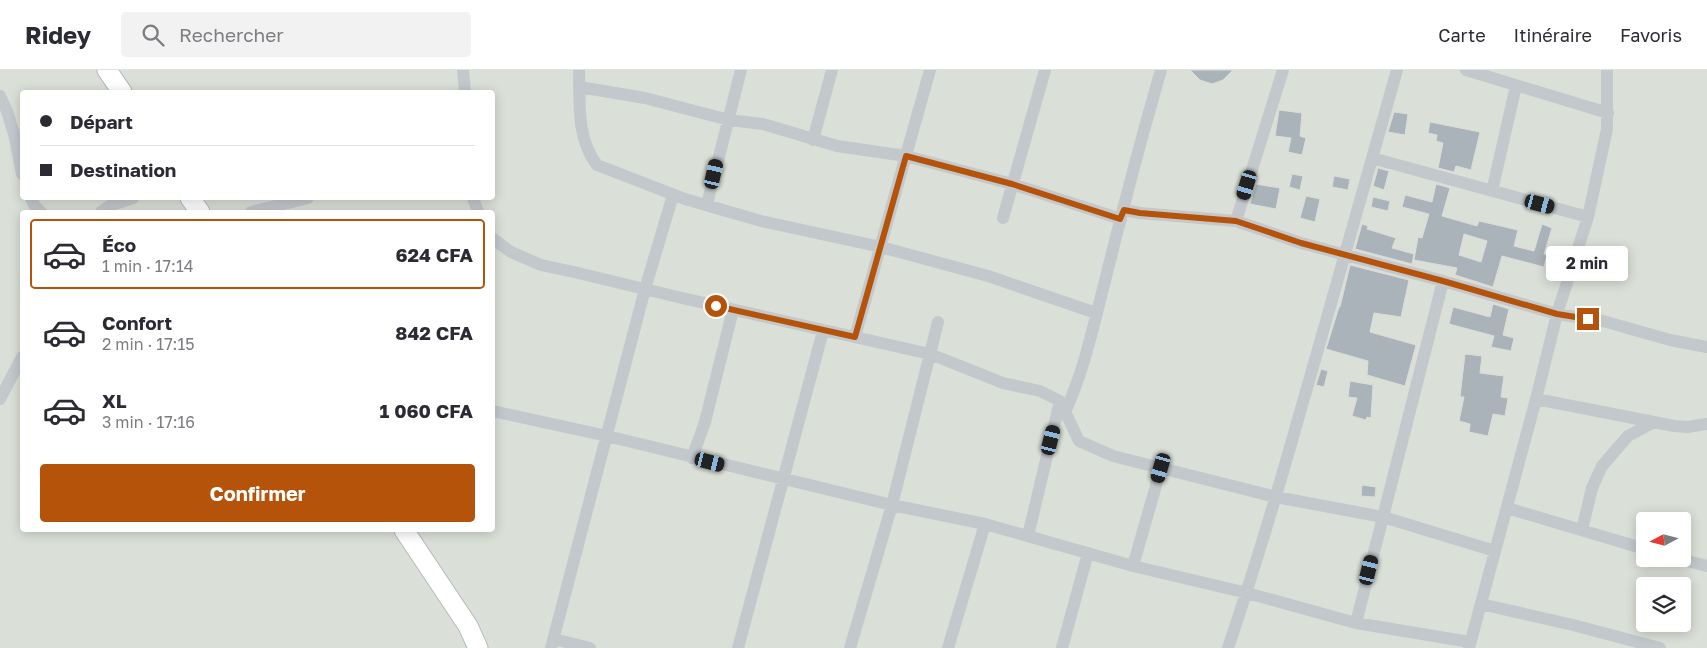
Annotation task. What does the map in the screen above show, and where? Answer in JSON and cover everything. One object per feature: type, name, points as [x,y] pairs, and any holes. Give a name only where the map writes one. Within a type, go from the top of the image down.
[{"type":"street","points":[[107,70],[121,90]]},
{"type":"street","points":[[463,70],[464,90]]},
{"type":"street","points":[[579,70],[584,143],[590,156],[597,164],[673,195],[760,221],[881,247],[988,276],[1096,313]]},
{"type":"street","points":[[707,204],[741,70]]},
{"type":"street","points":[[813,140],[832,70]]},
{"type":"street","points":[[855,337],[930,70]]},
{"type":"street","points":[[1003,218],[1044,70]]},
{"type":"street","points":[[1028,536],[1062,407],[1074,393],[1161,70]]},
{"type":"street","points":[[1236,221],[1282,70]]},
{"type":"street","points":[[1228,648],[1247,593],[1276,496],[1346,256],[1397,70]]},
{"type":"street","points":[[1466,70],[1608,113]]},
{"type":"street","points":[[495,412],[607,436],[892,505],[986,524],[1133,566],[1247,593],[1356,623],[1470,645],[1557,314],[1588,217],[1608,129],[1607,70]]},
{"type":"street","points":[[1492,191],[1516,86]]},
{"type":"street","points":[[580,87],[645,98],[729,120],[763,124],[836,146],[906,156],[1122,215],[1140,213],[1236,221],[1301,243],[1557,314],[1603,321],[1670,340],[1707,347]]},
{"type":"street","points":[[0,96],[7,111],[15,138],[20,164]]},
{"type":"street","points":[[1372,158],[1588,217]]},
{"type":"street","points":[[590,648],[552,644],[645,289],[673,195]]},
{"type":"street","points":[[104,210],[109,206],[127,200]]},
{"type":"street","points":[[259,210],[300,200]]},
{"type":"street","points":[[495,240],[511,252],[541,266],[930,354],[1004,383],[1040,391],[1062,407],[1079,441],[1113,456],[1276,496],[1383,518],[1495,551]]},
{"type":"street","points":[[1356,623],[1443,281]]},
{"type":"street","points":[[692,458],[705,422],[733,310]]},
{"type":"street","points":[[850,648],[892,505],[938,322]]},
{"type":"street","points":[[738,648],[823,331]]},
{"type":"street","points":[[0,399],[20,361]]},
{"type":"street","points":[[1536,399],[1688,427],[1707,424]]},
{"type":"street","points":[[1582,530],[1592,488],[1602,466],[1628,436],[1654,422]]},
{"type":"street","points":[[1133,566],[1161,468]]},
{"type":"street","points":[[1507,508],[1636,546]]},
{"type":"street","points":[[948,648],[986,524]]},
{"type":"street","points":[[405,532],[468,626],[478,648]]},
{"type":"street","points":[[1062,648],[1088,553]]},
{"type":"street","points":[[1691,562],[1707,566]]},
{"type":"street","points":[[1481,604],[1617,642],[1660,648]]},
{"type":"shaded area","points":[[0,70],[1707,70],[1707,648],[0,648]]},
{"type":"building","points":[[1190,70],[1233,70],[1223,80],[1212,84],[1200,80]]},
{"type":"building","points":[[1279,110],[1302,113],[1300,136],[1306,138],[1302,155],[1288,152],[1291,138],[1275,136]]},
{"type":"building","points":[[1394,112],[1408,114],[1405,135],[1388,132]]},
{"type":"building","points":[[1430,122],[1480,132],[1471,170],[1456,166],[1454,172],[1438,168],[1443,143],[1436,141],[1437,135],[1428,133]]},
{"type":"building","points":[[1378,168],[1389,171],[1384,190],[1373,186]]},
{"type":"building","points":[[1292,174],[1303,176],[1300,190],[1289,187]]},
{"type":"building","points":[[1334,176],[1350,179],[1348,190],[1332,187]]},
{"type":"building","points":[[1256,184],[1280,188],[1276,209],[1250,204]]},
{"type":"building","points":[[1436,184],[1450,188],[1442,216],[1477,226],[1479,221],[1518,230],[1514,246],[1534,251],[1542,224],[1552,228],[1544,254],[1547,255],[1544,267],[1502,256],[1493,287],[1455,275],[1457,268],[1414,260],[1418,237],[1422,238],[1429,214],[1402,207],[1405,195],[1432,202]],"holes":[[[1464,234],[1487,241],[1481,262],[1459,255]]]},
{"type":"building","points":[[1306,196],[1320,199],[1315,222],[1300,218]]},
{"type":"building","points":[[1373,197],[1390,201],[1388,211],[1371,207]]},
{"type":"building","points":[[1362,224],[1368,226],[1367,229],[1396,238],[1392,248],[1414,254],[1412,264],[1355,249]]},
{"type":"building","points":[[1350,265],[1409,280],[1401,317],[1374,313],[1370,332],[1416,345],[1405,386],[1367,375],[1368,361],[1326,349],[1340,307]]},
{"type":"building","points":[[1493,304],[1509,309],[1503,335],[1514,338],[1511,351],[1491,347],[1494,336],[1449,324],[1453,307],[1490,317]]},
{"type":"building","points":[[1465,354],[1482,356],[1480,373],[1504,376],[1501,397],[1508,398],[1505,416],[1493,414],[1488,436],[1469,432],[1470,424],[1459,421],[1464,397],[1460,397]]},
{"type":"building","points":[[1321,369],[1328,371],[1324,387],[1316,385]]},
{"type":"building","points":[[1350,381],[1373,385],[1371,418],[1367,417],[1366,420],[1352,416],[1357,398],[1348,397]]},
{"type":"building","points":[[1362,485],[1376,487],[1375,497],[1361,496]]},
{"type":"route","points":[[716,306],[855,337],[906,156],[1012,184],[1120,219],[1124,210],[1236,221],[1346,256],[1443,281],[1557,314],[1588,319]]}]
